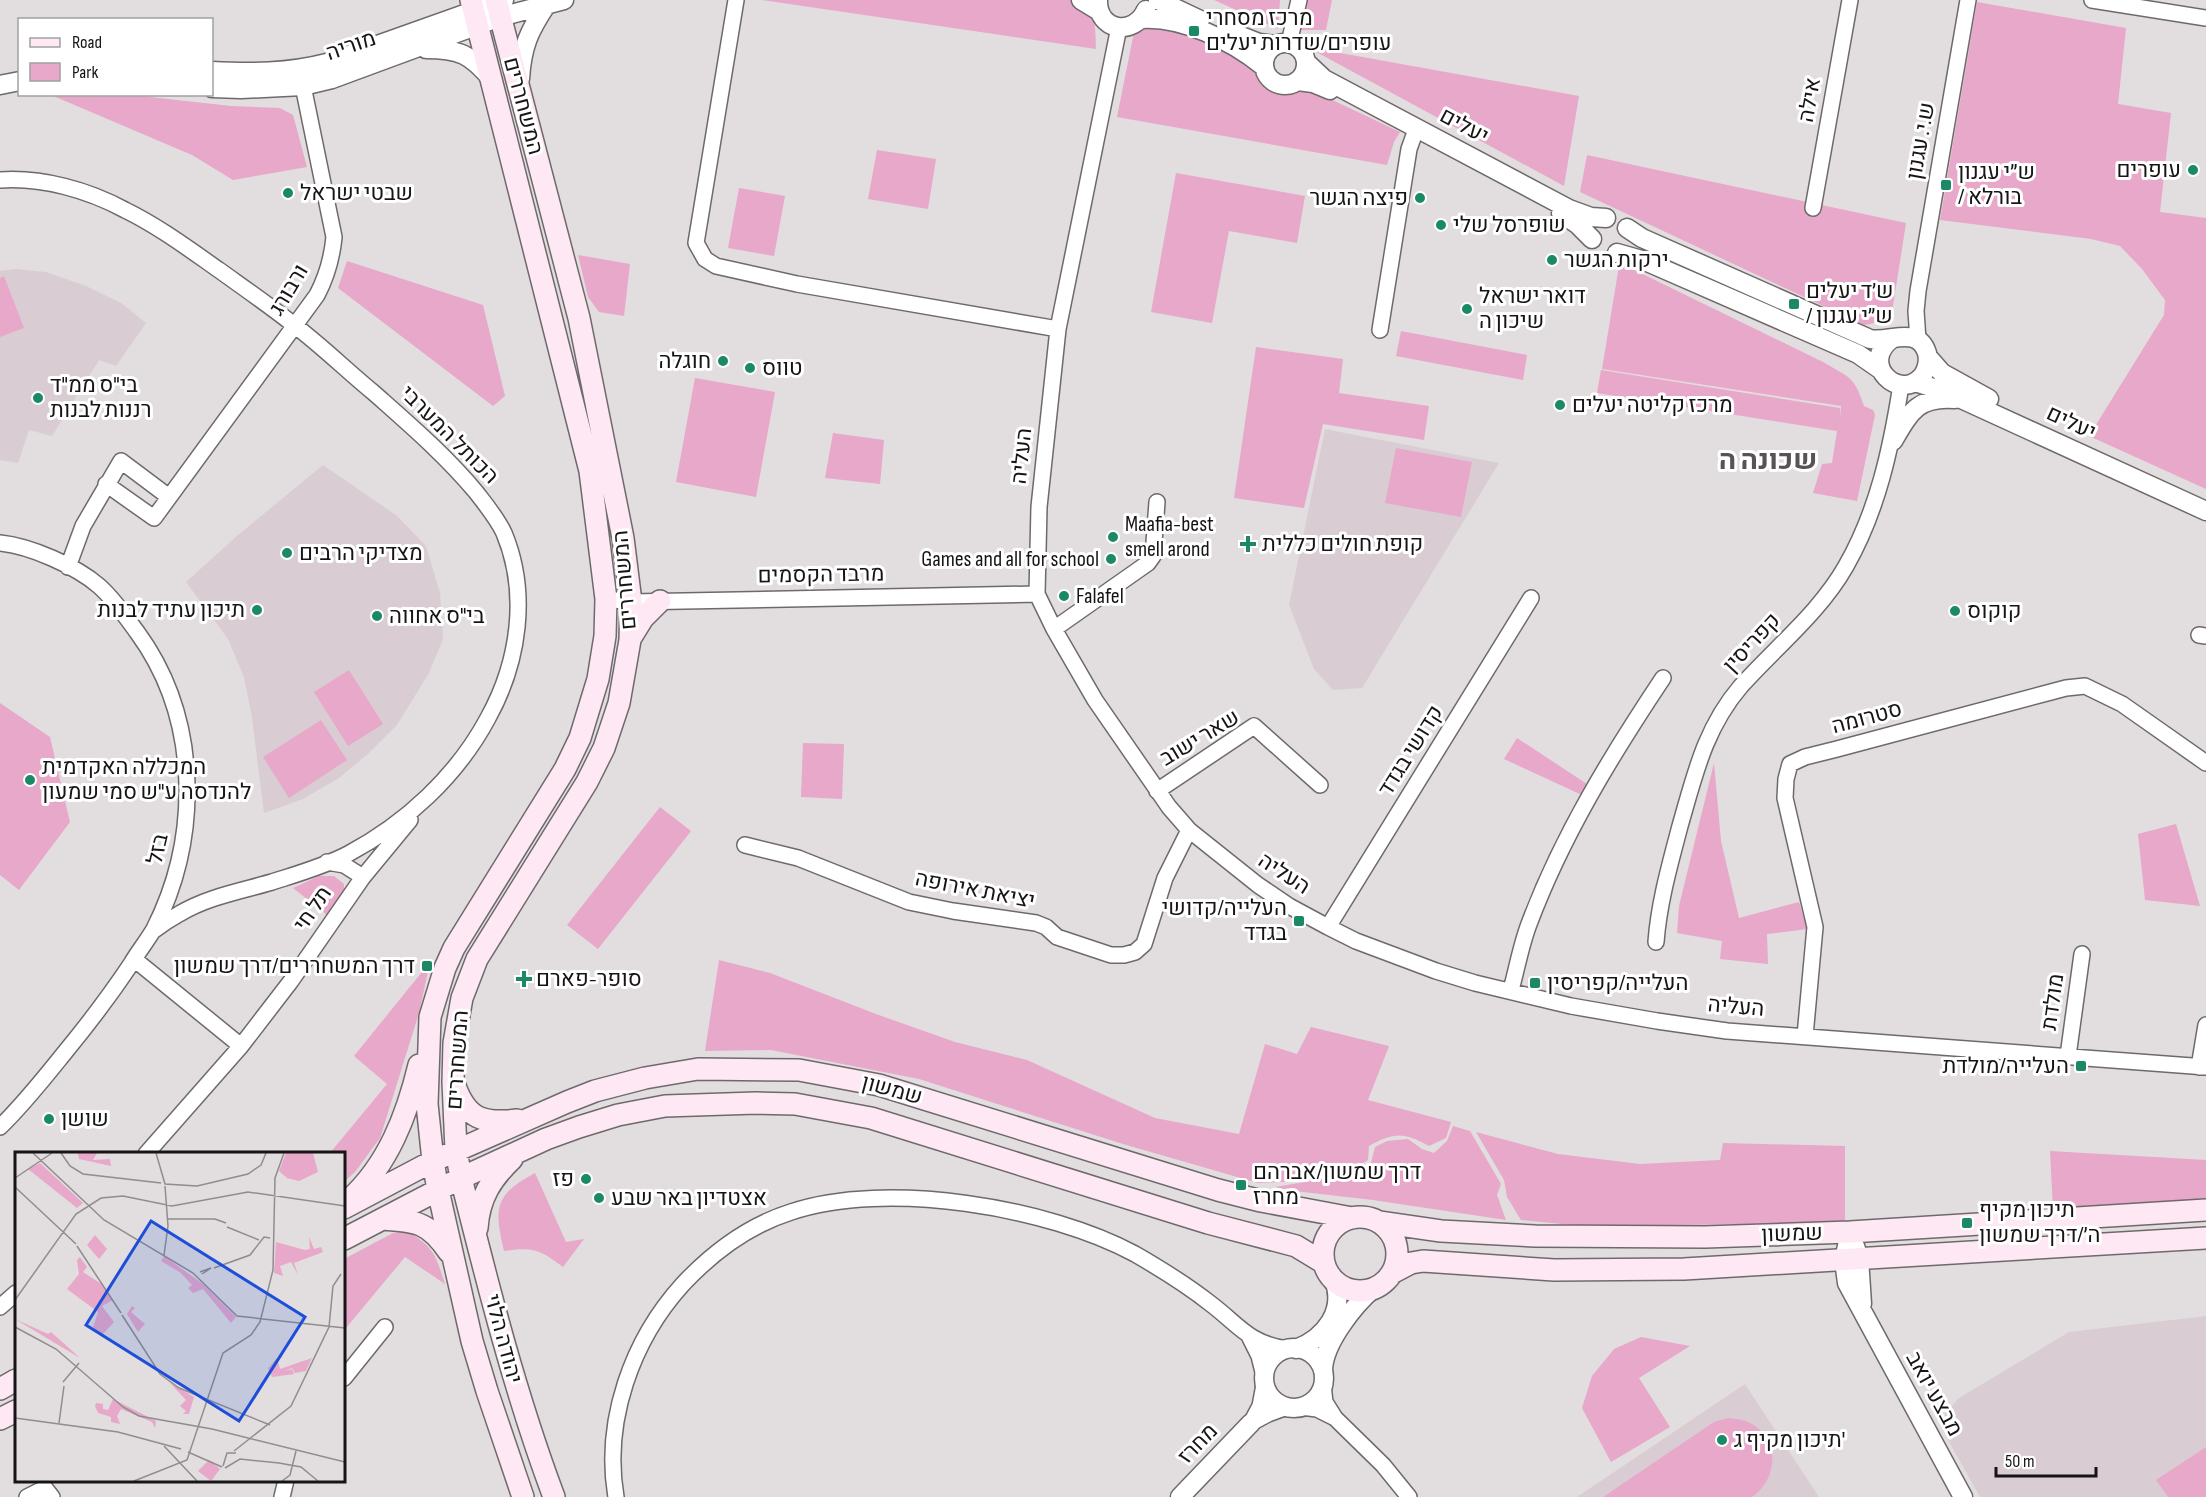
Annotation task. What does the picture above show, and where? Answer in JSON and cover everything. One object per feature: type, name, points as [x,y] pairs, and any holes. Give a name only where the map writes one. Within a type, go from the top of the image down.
[{"type":"main road","name":"המשחררים","points":[[461,1178],[456,1150],[453,1082],[454,1043],[462,998],[477,960],[587,782],[604,748],[618,703],[630,640],[631,602],[623,538],[579,318],[519,91],[499,5]]},
{"type":"main road","name":"המשחררים","points":[[438,1190],[427,1104],[430,1017],[445,968],[454,948],[565,769],[580,738],[598,679],[605,636],[606,599],[590,471],[474,12]]},
{"type":"main road","points":[[630,640],[643,618],[660,600]]},
{"type":"main road","points":[[345,1205],[372,1174],[397,1132],[411,1098],[430,1017]]},
{"type":"main road","name":"שמשון","points":[[433,1161],[595,1091],[645,1078],[698,1069],[799,1070],[879,1085],[1218,1190],[1280,1205],[1352,1218]]},
{"type":"main road","points":[[453,1082],[465,1108],[473,1115],[486,1120],[503,1122],[526,1119]]},
{"type":"main road","name":"שמשון","points":[[461,1178],[579,1127],[618,1115],[664,1106],[795,1104],[871,1118],[1208,1223],[1296,1246],[1328,1271]]},
{"type":"main road","points":[[476,1237],[478,1213],[484,1194],[493,1179],[511,1160],[530,1147]]},
{"type":"main road","points":[[345,1205],[433,1161]]},
{"type":"main road","points":[[345,1238],[461,1178]]},
{"type":"main road","name":"יהודה הלוי","points":[[461,1178],[507,1357],[525,1417],[554,1497]]},
{"type":"main road","name":"יהודה הלוי","points":[[438,1190],[472,1341],[523,1497]]},
{"type":"main road","name":"שמשון","points":[[1379,1222],[1441,1231],[1603,1238],[1705,1238],[1850,1232],[2206,1210]]},
{"type":"main road","points":[[1352,1218],[1369,1218],[1379,1222],[1388,1230],[1396,1245],[1396,1262],[1392,1273],[1374,1288],[1363,1291],[1341,1286],[1328,1271],[1324,1246],[1329,1235],[1341,1223],[1352,1218]]},
{"type":"main road","points":[[381,1219],[423,1225],[438,1235],[453,1257]]},
{"type":"main road","name":"שמשון","points":[[1392,1273],[1411,1263],[1423,1261],[1554,1270],[1616,1271],[1684,1269],[2206,1238]]},
{"type":"main road","points":[[0,1389],[15,1381]]},
{"type":"main road","points":[[0,1419],[15,1412]]},
{"type":"street","points":[[736,0],[696,243],[705,259],[716,266],[797,284],[1058,329]]},
{"type":"street","points":[[1081,0],[1099,6],[1107,22],[1119,27],[1131,26],[1141,19],[1146,11],[1147,0]]},
{"type":"street","points":[[1141,19],[1169,20],[1187,25],[1240,49],[1263,66],[1267,76],[1274,83],[1288,85],[1298,81],[1304,72],[1306,62],[1301,50],[1282,44],[1245,39],[1158,0]]},
{"type":"street","points":[[1263,66],[1265,55],[1282,44],[1299,0]]},
{"type":"street","name":"אילה","points":[[1813,208],[1850,0]]},
{"type":"street","name":"ש.י. עגנון","points":[[1904,338],[1916,311],[1968,0]]},
{"type":"street","points":[[2092,0],[2206,18]]},
{"type":"street","points":[[499,5],[556,2]]},
{"type":"street","points":[[519,91],[521,58],[525,40],[556,2]]},
{"type":"street","name":"מוריה","points":[[213,88],[242,89],[301,78],[327,63],[499,5]]},
{"type":"street","name":"מוריה","points":[[213,71],[332,79],[415,49],[474,12]]},
{"type":"street","name":"העליה","points":[[1119,27],[1058,329],[1039,507],[1037,594],[1054,629],[1095,700],[1157,791],[1189,830],[1257,885],[1289,906],[1356,941],[1436,971],[1571,1006],[1727,1031],[2203,1067]]},
{"type":"street","points":[[415,49],[443,49],[460,53],[477,62],[493,81]]},
{"type":"street","name":"יעלים","points":[[1306,62],[1324,79],[1569,209],[1591,217],[1606,218]]},
{"type":"street","name":"ורבורג","points":[[106,484],[154,518],[317,296],[332,257],[333,237],[301,78]]},
{"type":"street","points":[[0,85],[18,81]]},
{"type":"street","name":"יעלים","points":[[1298,81],[1321,86],[1564,215],[1586,231],[1592,239]]},
{"type":"street","name":"יעלים","points":[[1380,330],[1409,149],[1414,135]]},
{"type":"street","name":"הכותל המערבי","points":[[0,180],[15,179],[54,184],[88,194],[125,209],[195,254],[295,326],[425,438],[458,470],[487,506],[503,531],[517,571],[516,641],[506,678],[489,718],[466,752],[426,801],[378,836],[345,855],[206,901],[180,912],[153,931]]},
{"type":"street","points":[[1606,218],[1616,218],[1627,228],[1642,238],[1870,339],[1877,341],[1904,338],[1926,350],[1928,357],[1925,371],[1908,383],[1889,380],[1881,370],[1858,354],[1645,261],[1603,253],[1596,248],[1592,239],[1595,226],[1606,218]]},
{"type":"street","points":[[1617,254],[1626,247],[1629,241],[1627,228]]},
{"type":"street","points":[[1881,370],[1879,363],[1882,348],[1904,338]]},
{"type":"street","name":"יעלים","points":[[1928,357],[1942,373],[1972,391],[2206,499]]},
{"type":"street","name":"יעלים","points":[[1908,383],[1962,399],[2206,511]]},
{"type":"street","name":"קפריסין","points":[[1656,942],[1666,876],[1701,751],[1719,717],[1740,687],[1827,594],[1846,567],[1866,526],[1880,489],[1908,383]]},
{"type":"street","points":[[1893,441],[1905,421],[1923,403],[1937,398],[1962,399]]},
{"type":"street","points":[[68,567],[83,526],[121,461],[169,497]]},
{"type":"street","points":[[1054,629],[1148,563],[1154,556],[1157,502]]},
{"type":"street","name":"בזל","points":[[0,543],[12,544],[46,556],[99,586],[134,628],[147,645],[162,674],[177,718],[188,777],[187,815],[177,868],[153,931],[84,1030],[0,1127]]},
{"type":"street","name":"מרבד הקסמים","points":[[606,599],[631,602],[1037,594]]},
{"type":"street","name":"קדושי בגדד","points":[[1328,927],[1531,598]]},
{"type":"street","points":[[1511,990],[1529,926],[1557,856],[1620,742],[1663,678]]},
{"type":"street","name":"סטרומה","points":[[1805,1036],[1815,927],[1785,798],[1790,764],[1805,757],[2067,688],[2085,686],[2122,704],[2206,763]]},
{"type":"street","name":"שאר ישוב","points":[[1157,791],[1254,726],[1320,785]]},
{"type":"street","name":"תל חי","points":[[148,1152],[241,1046],[291,981],[363,877],[426,801]]},
{"type":"street","name":"יציאת אירופה","points":[[745,845],[798,858],[909,902],[1036,923],[1046,927],[1057,937],[1111,955],[1124,956],[1135,952],[1144,944],[1165,878],[1189,830]]},
{"type":"street","points":[[327,862],[344,865],[363,877]]},
{"type":"street","name":"מולדת","points":[[2068,1056],[2082,954]]},
{"type":"street","points":[[134,959],[241,1046]]},
{"type":"street","points":[[2203,1067],[2206,1025]]},
{"type":"street","points":[[616,1497],[612,1451],[619,1407],[631,1366],[644,1339],[671,1297],[697,1269],[727,1245],[758,1226],[790,1212],[823,1203],[856,1199],[935,1201],[995,1208],[1054,1221],[1094,1235],[1133,1253],[1173,1276],[1211,1304],[1250,1338],[1265,1345],[1305,1350],[1312,1355],[1323,1378],[1313,1401],[1294,1407]]},
{"type":"street","name":"מבצע יואב","points":[[1850,1232],[1851,1259],[1846,1283],[1963,1497]]},
{"type":"street","points":[[1264,1381],[1271,1359],[1278,1353],[1314,1340],[1330,1324],[1337,1301],[1337,1292],[1328,1271]]},
{"type":"street","points":[[1335,1419],[1325,1402],[1323,1378],[1326,1352],[1352,1308],[1374,1288]]},
{"type":"street","points":[[0,1307],[15,1294]]},
{"type":"street","points":[[345,1377],[385,1327]]},
{"type":"street","points":[[1250,1338],[1260,1359],[1268,1394],[1275,1401],[1294,1407],[1317,1409],[1335,1419],[1383,1464],[1409,1497]]},
{"type":"street","name":"מחרז","points":[[1180,1497],[1251,1423],[1260,1406],[1264,1381]]},
{"type":"street","name":"מחרז","points":[[1251,1423],[1268,1414],[1294,1407]]},
{"type":"street","points":[[282,1497],[286,1482]]},
{"type":"street","points":[[27,1497],[45,1488],[52,1497]]},
{"type":"shaded area","name":"בי\"ס ממ\"ד רננות לבנות","points":[[16,269],[46,272],[86,286],[121,303],[146,323],[116,366],[99,360],[52,436],[29,430],[18,463],[0,460],[0,271]]},
{"type":"shaded area","points":[[1325,429],[1499,463],[1362,688],[1333,690],[1314,669],[1289,605]]},
{"type":"shaded area","name":"בי\"ס אחווה","points":[[323,465],[396,515],[426,546],[440,593],[443,639],[429,673],[397,725],[369,753],[339,778],[303,799],[264,813],[252,718],[244,677],[228,639],[186,582],[238,535]]},
{"type":"shaded area","points":[[2206,1316],[2206,1497],[1980,1497],[1943,1431],[1945,1414],[1959,1398],[2069,1332]]},
{"type":"shaded area","name":"תיכון מקיף ג'","points":[[1745,1384],[1819,1497],[1577,1497]]},
{"type":"green space","points":[[762,0],[1071,0],[1086,9],[1093,19],[1096,49]]},
{"type":"green space","points":[[1214,0],[1280,0],[1278,29]]},
{"type":"green space","points":[[1307,0],[1332,0],[1326,30],[1301,30]]},
{"type":"green space","points":[[1977,2],[2126,28],[2118,104],[2171,113],[2160,212],[2206,218],[2206,489],[2089,436],[2164,315],[2165,300],[2142,269],[2120,246],[2091,239],[1940,220]]},
{"type":"green space","points":[[1159,20],[1254,63],[1261,80],[1273,90],[1288,93],[1305,87],[1400,132],[1394,142],[1387,165],[1117,117],[1135,27]]},
{"type":"green space","points":[[1307,47],[1579,96],[1564,186]]},
{"type":"green space","points":[[53,96],[141,96],[231,106],[280,108],[293,115],[307,167],[233,180],[192,155]]},
{"type":"green space","points":[[877,150],[936,159],[928,209],[868,199]]},
{"type":"green space","points":[[1587,155],[1906,223],[1893,306],[1882,320],[1864,325],[1580,192]]},
{"type":"green space","points":[[1176,173],[1305,196],[1297,243],[1229,231],[1212,323],[1151,312]]},
{"type":"green space","points":[[739,188],[785,196],[774,256],[728,248]]},
{"type":"green space","points":[[578,255],[630,264],[624,316],[599,312],[588,297]]},
{"type":"green space","points":[[347,261],[483,305],[505,396],[493,406],[338,288]]},
{"type":"green space","points":[[1624,265],[1823,362],[1854,383],[1864,406],[1873,410],[1875,415],[1857,501],[1813,493],[1822,464],[1832,463],[1837,431],[1597,393],[1601,370],[1840,408],[1840,418],[1841,406],[1602,369],[1619,266]]},
{"type":"green space","points":[[4,276],[24,328],[0,337],[0,278]]},
{"type":"green space","points":[[1401,331],[1527,355],[1523,380],[1396,356]]},
{"type":"green space","points":[[1256,347],[1343,359],[1339,393],[1429,406],[1424,440],[1323,424],[1304,508],[1234,498]]},
{"type":"green space","points":[[695,378],[775,392],[756,497],[676,482]]},
{"type":"green space","points":[[833,433],[884,440],[880,484],[825,478]]},
{"type":"green space","points":[[1396,448],[1472,462],[1461,517],[1385,503]]},
{"type":"green space","points":[[349,670],[383,724],[348,746],[314,692]]},
{"type":"green space","name":"המכללה האקדמית להנדסה ע\"ש סמי שמעון","points":[[0,703],[50,737],[70,822],[19,890],[0,875]]},
{"type":"green space","points":[[321,720],[347,760],[289,798],[263,757]]},
{"type":"green space","points":[[1517,738],[1587,784],[1582,795],[1504,759]]},
{"type":"green space","points":[[803,743],[844,744],[842,799],[801,797]]},
{"type":"green space","points":[[1714,763],[1721,841],[1739,918],[1799,902],[1807,929],[1767,934],[1768,964],[1720,959],[1722,941],[1677,933],[1679,906]]},
{"type":"green space","points":[[660,807],[691,831],[598,949],[567,925]]},
{"type":"green space","points":[[2176,824],[2200,906],[2145,900],[2138,834]]},
{"type":"green space","points":[[319,876],[334,876],[344,884],[344,895],[327,915],[293,888]]},
{"type":"green space","points":[[719,960],[770,973],[955,1042],[1027,1060],[1155,1118],[1239,1134],[1265,1044],[1297,1054],[1311,1027],[1389,1046],[1368,1100],[1451,1122],[1446,1138],[1429,1146],[1406,1136],[1392,1136],[1369,1146],[1368,1160],[1354,1169],[1298,1181],[1258,1183],[1123,1144],[919,1079],[771,1050],[705,1051]]},
{"type":"green space","points":[[430,962],[419,1013],[380,1138],[355,1172],[345,1181],[345,1152],[331,1152],[387,1084],[354,1056]]},
{"type":"green space","points":[[1453,1126],[1470,1131],[1501,1184],[1497,1195],[1506,1220],[1275,1187],[1354,1174],[1370,1167],[1375,1147],[1387,1141],[1408,1139],[1422,1149],[1434,1153],[1447,1141]]},
{"type":"green space","points":[[1476,1132],[1558,1154],[1640,1164],[1720,1160],[1723,1143],[1845,1146],[1845,1223],[1583,1226],[1521,1220],[1507,1197],[1504,1180]]},
{"type":"green space","points":[[2050,1151],[2206,1160],[2206,1201],[2053,1210]]},
{"type":"green space","points":[[535,1173],[566,1242],[584,1239],[563,1267],[548,1256],[535,1251],[522,1249],[504,1251],[499,1224],[500,1204],[511,1188]]},
{"type":"green space","points":[[407,1231],[429,1247],[439,1265],[445,1284],[405,1257],[346,1328],[345,1258],[393,1233]]},
{"type":"green space","points":[[1641,1337],[1690,1346],[1639,1378],[1670,1427],[1611,1462],[1582,1408],[1592,1376],[1614,1349]]},
{"type":"green space","points":[[1728,1418],[1752,1424],[1769,1442],[1772,1452],[1770,1472],[1766,1482],[1752,1497],[1603,1497],[1714,1422]]},
{"type":"green space","points":[[2206,1447],[2206,1497],[2168,1497],[2156,1480]]},
{"type":"place","name":"מרכז מסחרי עופרים/שדרות יעלים","points":[[1194,31]]},
{"type":"place","name":"עופרים","points":[[2193,170]]},
{"type":"place","name":"ש״י עגנון / בורלא","points":[[1946,185]]},
{"type":"place","name":"שבטי ישראל","points":[[288,193]]},
{"type":"place","name":"פיצה הגשר","points":[[1420,198]]},
{"type":"place","name":"שופרסל שלי","points":[[1441,225]]},
{"type":"place","name":"ירקות הגשר","points":[[1552,260]]},
{"type":"place","name":"ש׳ד יעלים / ש״י עגנון","points":[[1794,304]]},
{"type":"place","name":"דואר ישראל שיכון ה","points":[[1467,309]]},
{"type":"place","name":"חוגלה","points":[[723,361]]},
{"type":"place","name":"טווס","points":[[750,368]]},
{"type":"place","name":"בי\"ס ממ\"ד רננות לבנות","points":[[38,398]]},
{"type":"place","name":"מרכז קליטה יעלים","points":[[1560,405]]},
{"type":"place","name":"Maafia-best smell arond","points":[[1113,537]]},
{"type":"place","name":"קופת חולים כללית","points":[[1248,544]]},
{"type":"place","name":"מצדיקי הרבים","points":[[287,553]]},
{"type":"place","name":"Games and all for school","points":[[1111,559]]},
{"type":"place","name":"Falafel","points":[[1064,596]]},
{"type":"place","name":"תיכון עתיד לבנות","points":[[257,610]]},
{"type":"place","name":"קוקוס","points":[[1955,611]]},
{"type":"place","name":"בי\"ס אחווה","points":[[377,616]]},
{"type":"place","name":"המכללה האקדמית להנדסה ע\"ש סמי שמעון","points":[[30,780]]},
{"type":"place","name":"העלייה/קדושי בגדד","points":[[1299,921]]},
{"type":"place","name":"דרך המשחררים/דרך שמשון","points":[[427,966]]},
{"type":"place","name":"סופר-פארם","points":[[524,979]]},
{"type":"place","name":"העלייה/קפריסין","points":[[1535,983]]},
{"type":"place","name":"העלייה/מולדת","points":[[2081,1066]]},
{"type":"place","name":"שושן","points":[[49,1119]]},
{"type":"place","name":"פז","points":[[586,1179]]},
{"type":"place","name":"דרך שמשון/אברהם מחרז","points":[[1241,1185]]},
{"type":"place","name":"אצטדיון באר שבע","points":[[599,1198]]},
{"type":"place","name":"תיכון מקיף ה׳/דרך שמשון","points":[[1967,1223]]},
{"type":"place","name":"תיכון מקיף ג'","points":[[1722,1440]]},
{"type":"district","name":"שכונה ה","points":[[1768,460]]}]
